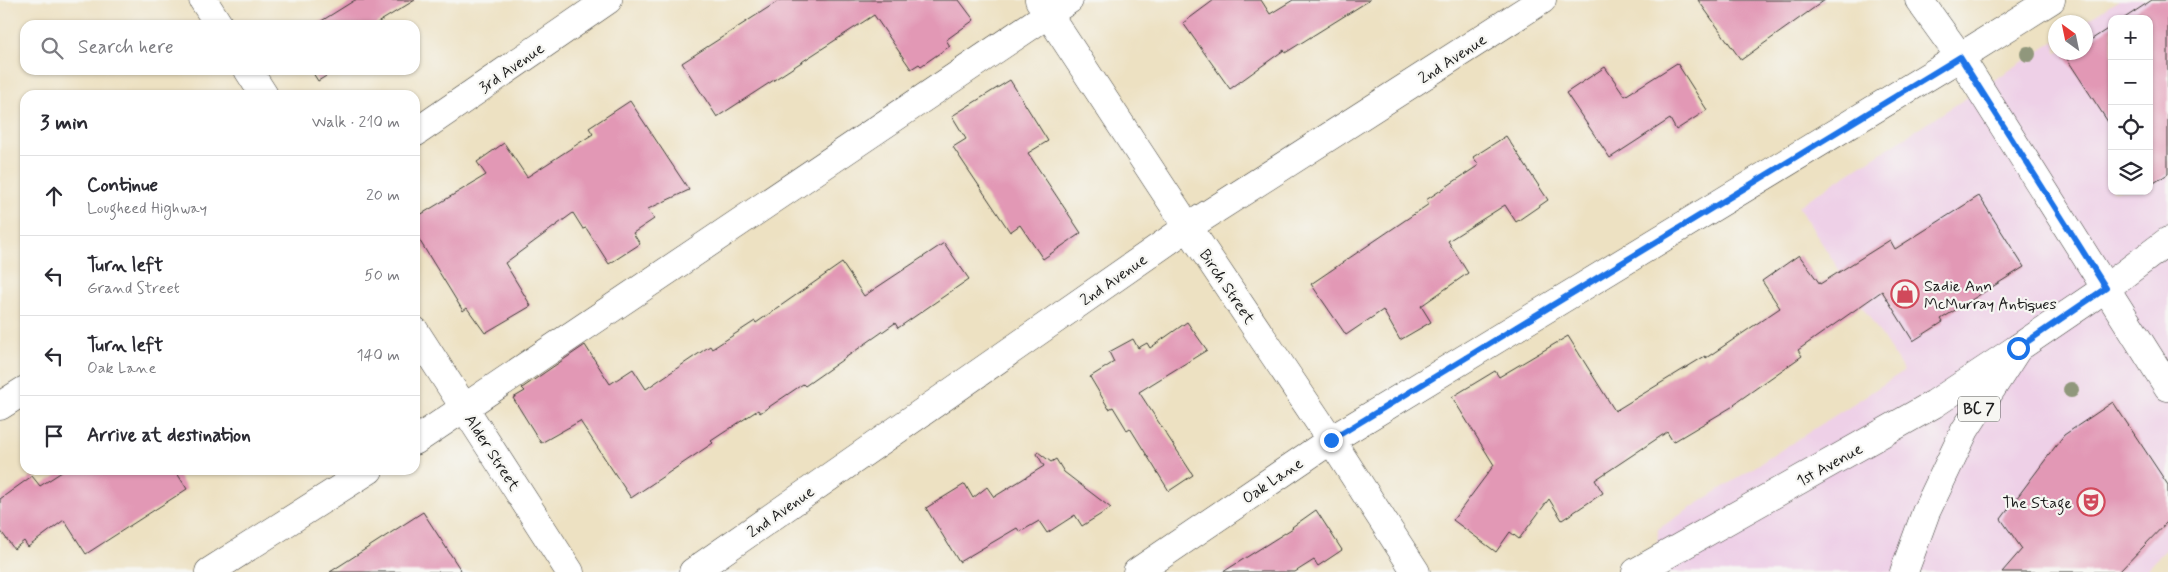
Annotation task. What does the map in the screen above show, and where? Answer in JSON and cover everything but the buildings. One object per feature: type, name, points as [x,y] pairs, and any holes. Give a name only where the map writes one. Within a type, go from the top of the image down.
[{"type":"street","points":[[203,0],[216,20]]},
{"type":"street","name":"3rd Avenue","points":[[420,130],[608,0]]},
{"type":"street","name":"2nd Avenue","points":[[693,572],[1188,227],[1542,0]]},
{"type":"street","points":[[1919,0],[1960,57],[2168,387]]},
{"type":"street","name":"Oak Lane","points":[[1137,572],[1331,440],[2051,0]]},
{"type":"street","points":[[420,437],[465,409],[1052,4]]},
{"type":"street","name":"Birch Street","points":[[1052,4],[1188,227],[1331,440],[1416,572]]},
{"type":"street","points":[[251,75],[261,90]]},
{"type":"street","name":"BC 7","points":[[1904,572],[1926,512],[1965,430],[2018,348],[2106,288],[2168,241]]},
{"type":"street","name":"Alder Street","points":[[420,339],[570,572]]},
{"type":"street","name":"1st Avenue","points":[[1636,572],[1934,404],[2018,348]]},
{"type":"street","points":[[0,406],[20,393]]},
{"type":"street","points":[[209,572],[361,475]]},
{"type":"shaded area","points":[[2119,0],[2168,0],[2168,547],[2145,572],[1656,572],[1658,529],[1904,371],[1798,206],[2048,45],[2048,60],[2093,60],[2093,16]]},
{"type":"place","name":"Sadie Ann McMurray Antiques","points":[[1905,294]]},
{"type":"place","name":"The Stage","points":[[2091,502]]},
{"type":"route","points":[[1331,440],[1960,57],[2106,288],[2018,348]]}]
